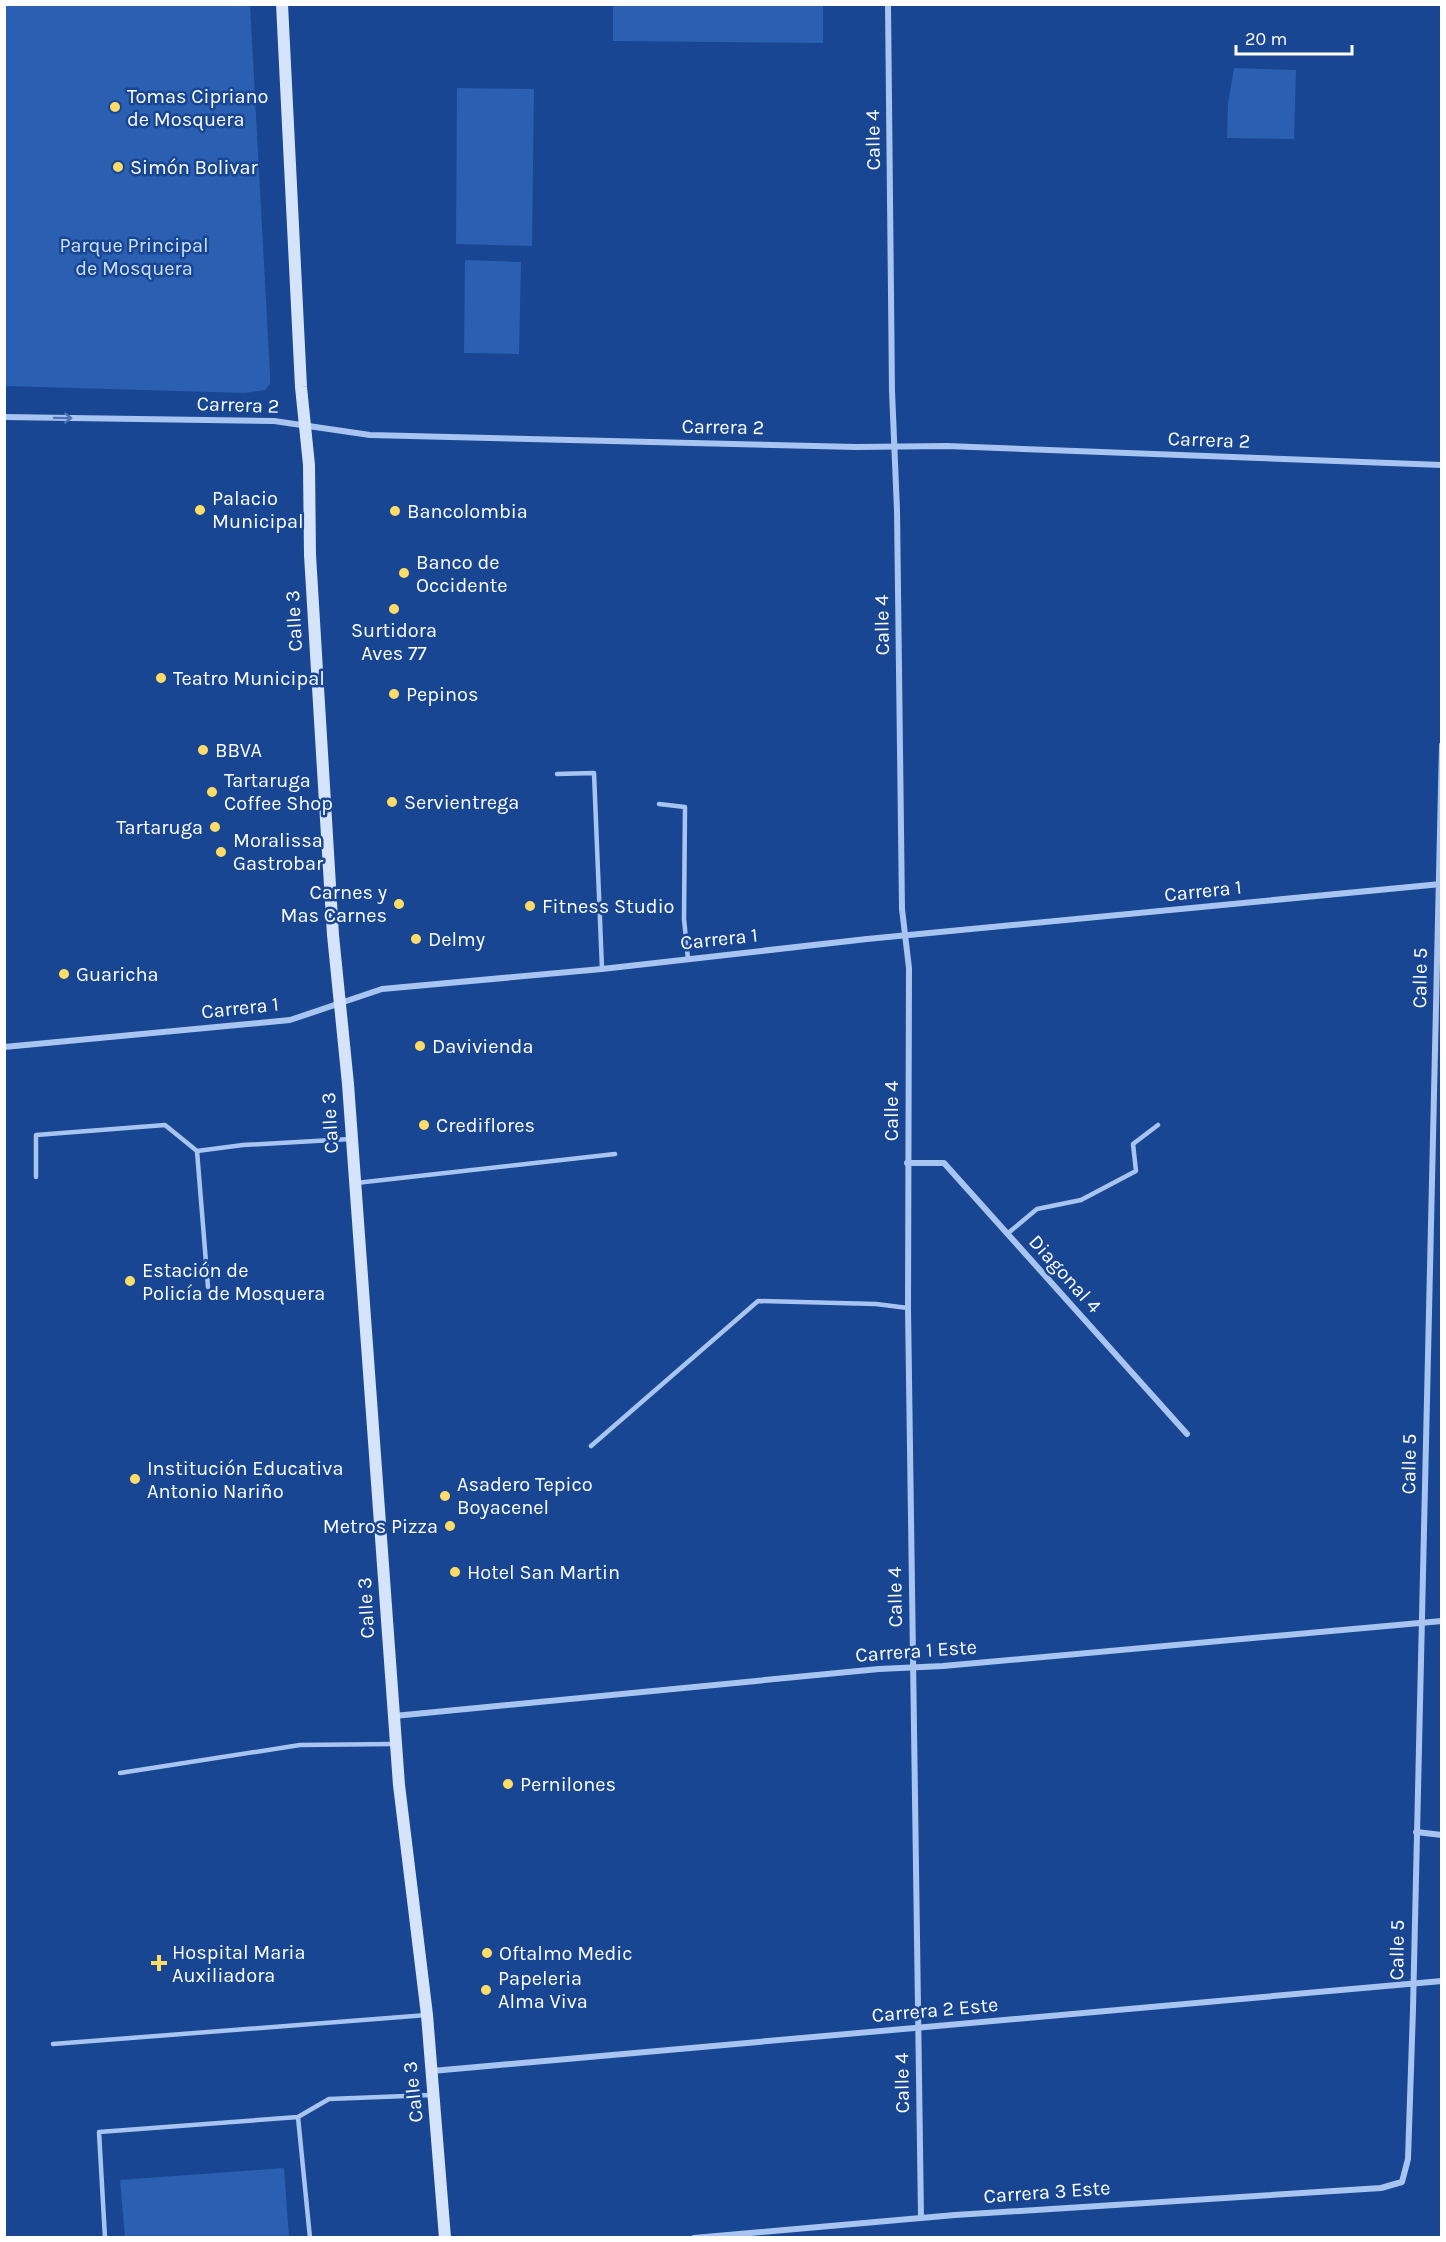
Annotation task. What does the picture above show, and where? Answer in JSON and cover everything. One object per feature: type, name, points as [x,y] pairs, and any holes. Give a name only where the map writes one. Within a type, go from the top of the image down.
[{"type":"main road","name":"Calle 3","points":[[282,4],[301,387],[306,426],[315,645],[339,1003],[348,1084],[353,1183],[399,1785],[427,2015],[445,2238]]},
{"type":"street","name":"Calle 4","points":[[888,4],[892,402],[895,445],[902,909],[909,968],[908,1308],[921,2217]]},
{"type":"street","name":"Carrera 2","points":[[4,417],[274,421],[370,435],[856,447],[895,445],[1442,465]]},
{"type":"street","name":"Calle 5","points":[[1402,2182],[1408,2159],[1413,1985],[1442,745]]},
{"type":"street","name":"Carrera 1","points":[[4,1047],[290,1020],[382,989],[602,969],[906,935],[1440,884]]},
{"type":"street","name":"Diagonal 4","points":[[907,1163],[944,1163],[1187,1434]]},
{"type":"street","name":"Carrera 1 Este","points":[[394,1716],[913,1666],[952,1666],[1442,1621]]},
{"type":"street","points":[[1416,1832],[1442,1835]]},
{"type":"street","name":"Carrera 2 Este","points":[[432,2071],[917,2030],[1442,1981]]},
{"type":"street","name":"Carrera 3 Este","points":[[694,2238],[921,2217],[1381,2188],[1402,2182]]},
{"type":"lane","points":[[557,774],[594,772],[603,938],[602,969]]},
{"type":"lane","points":[[659,804],[685,807],[684,919],[688,959]]},
{"type":"lane","points":[[36,1177],[36,1134],[165,1125],[197,1151],[208,1287]]},
{"type":"lane","points":[[1007,1234],[1037,1209],[1082,1200],[1136,1171],[1133,1144],[1158,1125]]},
{"type":"lane","points":[[197,1151],[243,1145],[350,1139]]},
{"type":"lane","points":[[353,1183],[615,1154]]},
{"type":"lane","points":[[591,1446],[758,1301],[876,1304],[908,1308]]},
{"type":"lane","points":[[120,1773],[300,1745],[397,1744]]},
{"type":"lane","points":[[53,2044],[427,2015]]},
{"type":"lane","points":[[105,2238],[99,2132],[298,2117],[328,2099],[433,2095]]},
{"type":"lane","points":[[298,2117],[310,2238]]},
{"type":"green space","name":"Parque Principal de Mosquera","points":[[5,4],[250,5],[270,374],[270,384],[265,390],[245,393],[5,386]]},
{"type":"green space","points":[[613,5],[823,5],[823,43],[613,41]]},
{"type":"green space","points":[[1234,68],[1296,70],[1294,139],[1227,138],[1228,104]]},
{"type":"green space","points":[[457,88],[534,89],[532,246],[456,244]]},
{"type":"green space","points":[[465,260],[521,262],[519,354],[464,353]]},
{"type":"green space","points":[[284,2168],[289,2237],[125,2237],[120,2180]]},
{"type":"place","name":"Tomas Cipriano de Mosquera","points":[[115,107]]},
{"type":"place","name":"Simón Bolivar","points":[[118,167]]},
{"type":"place","name":"Palacio Municipal","points":[[200,510]]},
{"type":"place","name":"Bancolombia","points":[[395,511]]},
{"type":"place","name":"Banco de Occidente","points":[[404,573]]},
{"type":"place","name":"Surtidora Aves 77","points":[[394,609]]},
{"type":"place","name":"Teatro Municipal","points":[[161,678]]},
{"type":"place","name":"Pepinos","points":[[394,694]]},
{"type":"place","name":"BBVA","points":[[203,750]]},
{"type":"place","name":"Tartaruga Coffee Shop","points":[[212,792]]},
{"type":"place","name":"Servientrega","points":[[392,802]]},
{"type":"place","name":"Tartaruga","points":[[215,827]]},
{"type":"place","name":"Moralissa Gastrobar","points":[[221,852]]},
{"type":"place","name":"Carnes y Mas Carnes","points":[[399,904]]},
{"type":"place","name":"Fitness Studio","points":[[530,906]]},
{"type":"place","name":"Delmy","points":[[416,939]]},
{"type":"place","name":"Guaricha","points":[[64,974]]},
{"type":"place","name":"Davivienda","points":[[420,1046]]},
{"type":"place","name":"Crediflores","points":[[424,1125]]},
{"type":"place","name":"Estación de Policía de Mosquera","points":[[130,1281]]},
{"type":"place","name":"Institución Educativa Antonio Nariño","points":[[135,1479]]},
{"type":"place","name":"Asadero Tepico Boyacenel","points":[[445,1496]]},
{"type":"place","name":"Metros Pizza","points":[[450,1526]]},
{"type":"place","name":"Hotel San Martin","points":[[455,1572]]},
{"type":"place","name":"Pernilones","points":[[508,1784]]},
{"type":"place","name":"Oftalmo Medic","points":[[487,1953]]},
{"type":"place","name":"Hospital Maria Auxiliadora","points":[[159,1963]]},
{"type":"place","name":"Papeleria Alma Viva","points":[[486,1990]]}]
